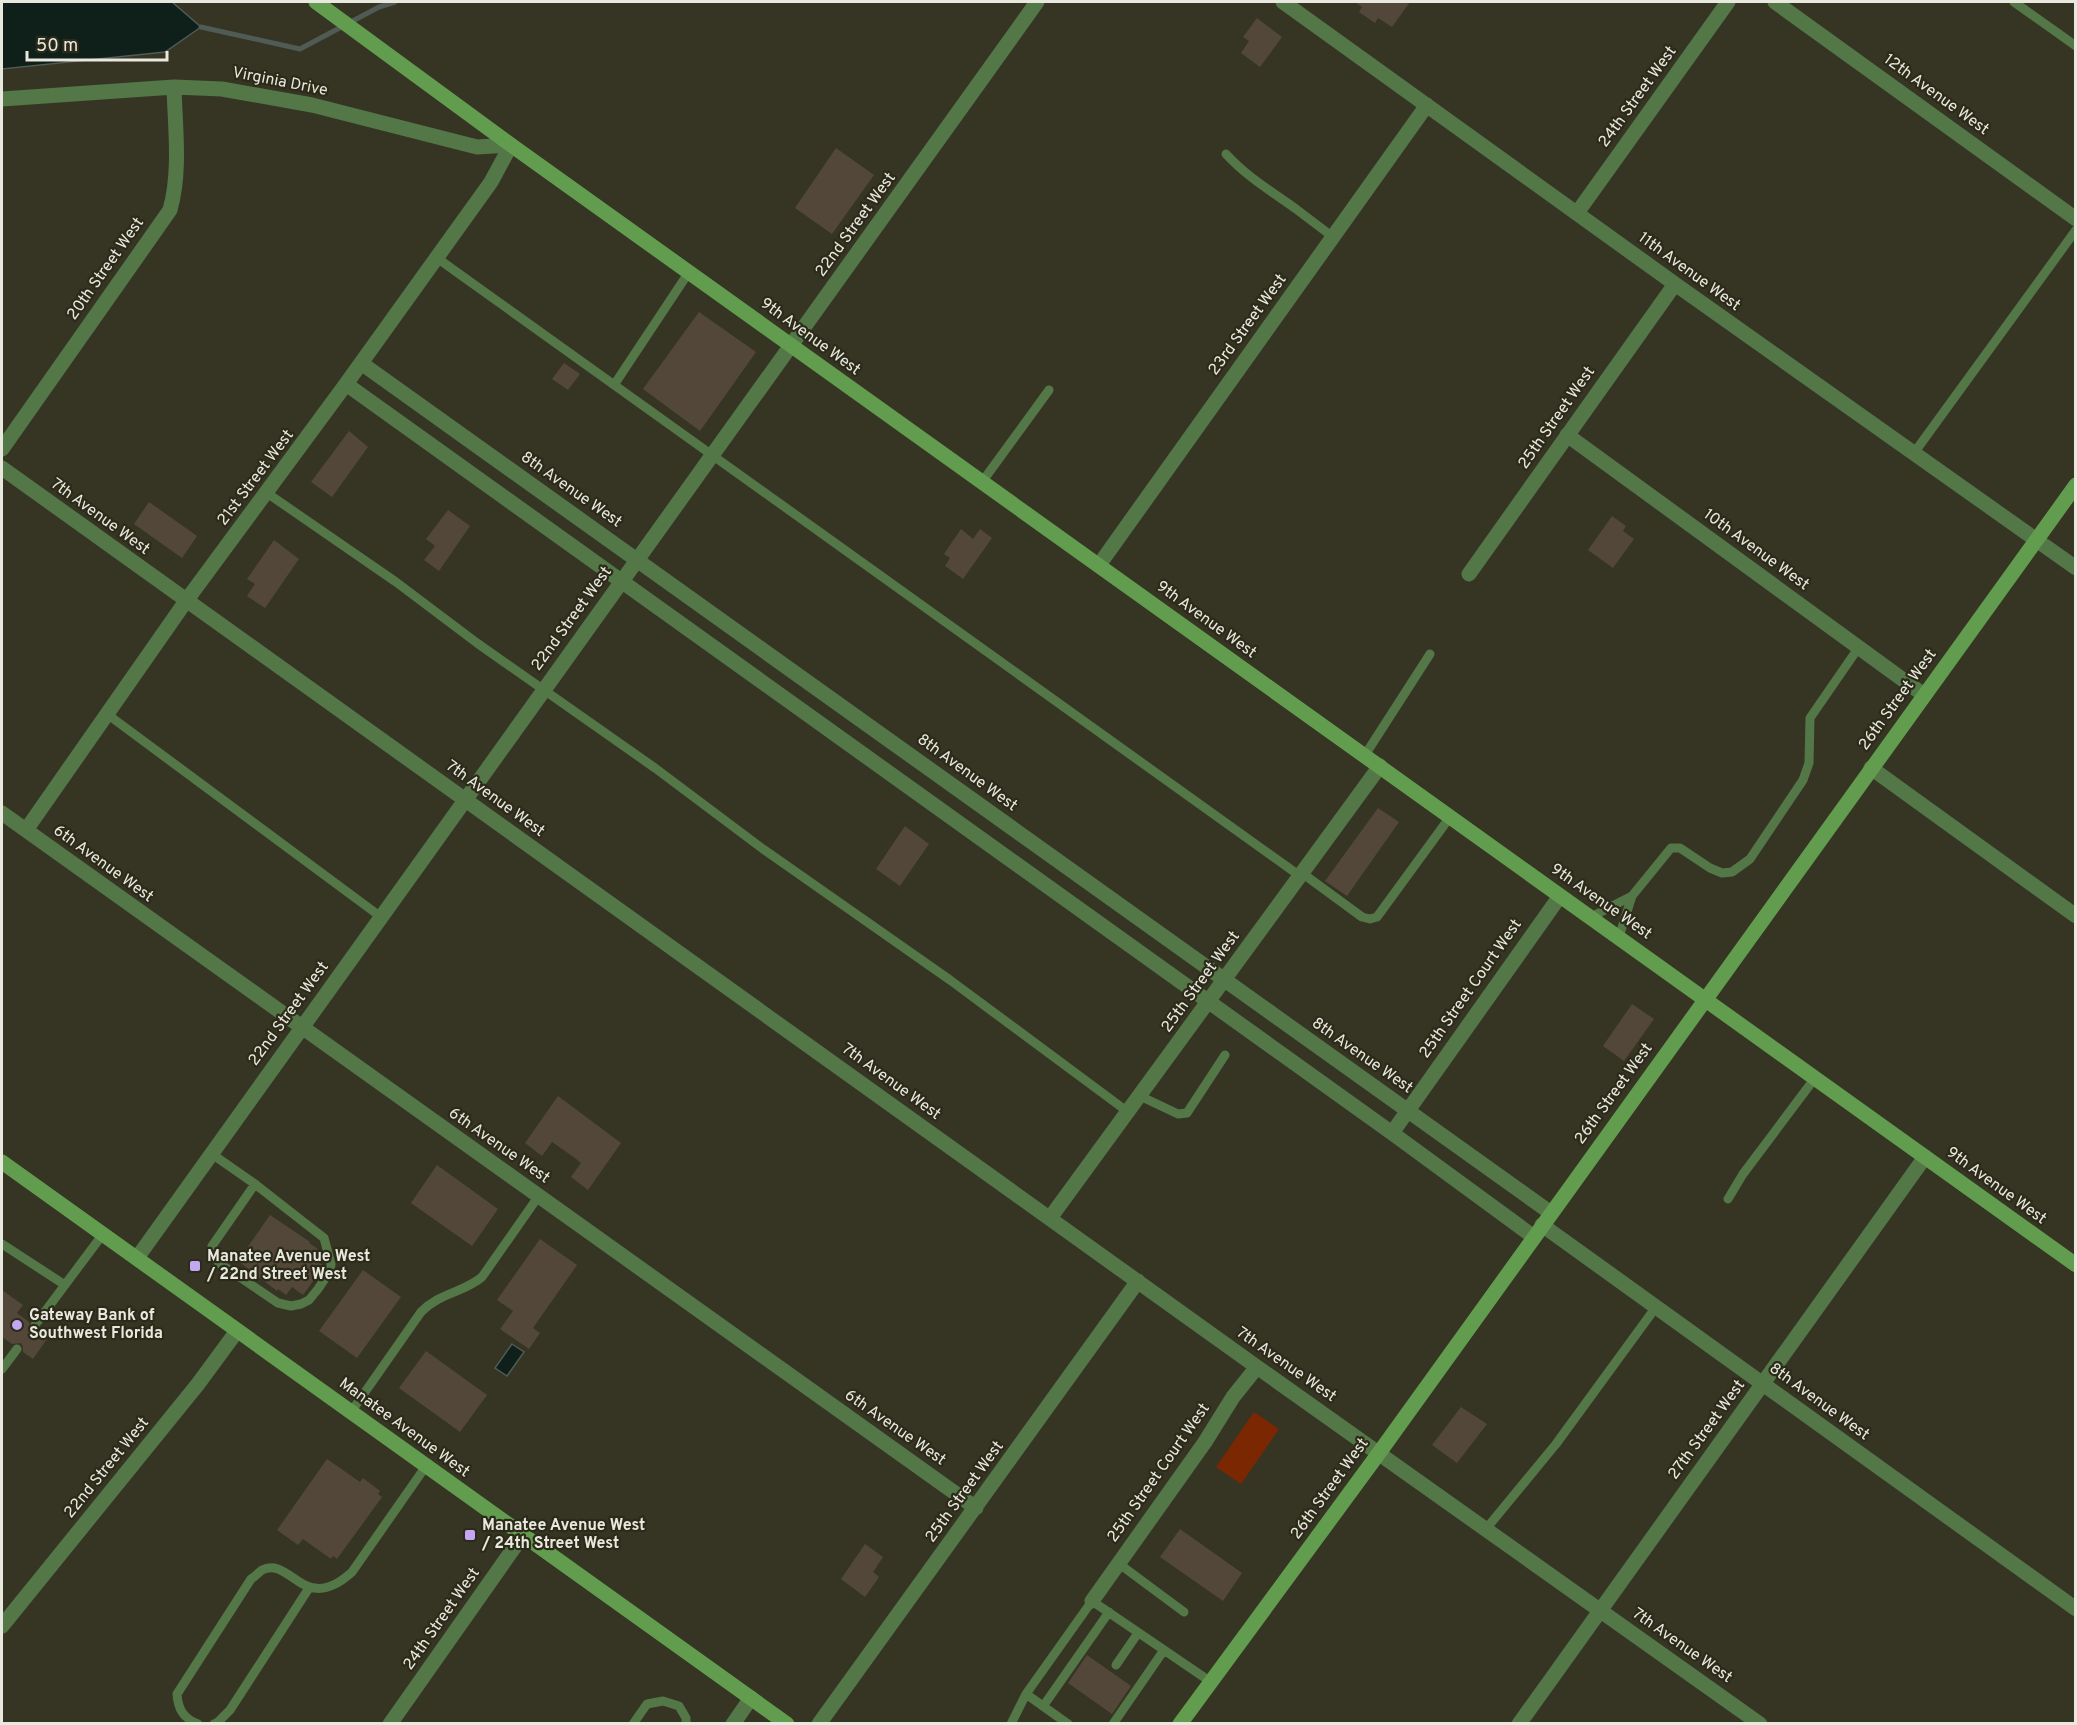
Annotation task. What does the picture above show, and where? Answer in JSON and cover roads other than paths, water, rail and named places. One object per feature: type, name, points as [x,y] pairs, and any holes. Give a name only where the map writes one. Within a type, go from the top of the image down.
[{"type":"street","name":"9th Avenue West","points":[[316,2],[511,145],[2076,1265]]},
{"type":"street","name":"22nd Street West","points":[[137,1258],[1037,2]]},
{"type":"street","name":"11th Avenue West","points":[[1283,2],[1675,284],[2076,568]]},
{"type":"street","name":"24th Street West","points":[[1577,213],[1728,2]]},
{"type":"street","name":"12th Avenue West","points":[[1775,2],[2076,219]]},
{"type":"street","name":"Virginia Drive","points":[[2,99],[174,87],[222,89],[312,105],[477,147],[511,145]]},
{"type":"street","name":"20th Street West","points":[[2,449],[170,210],[176,177],[174,87]]},
{"type":"street","name":"23rd Street West","points":[[1099,565],[1427,105]]},
{"type":"street","name":"21st Street West","points":[[26,830],[186,601],[267,493],[491,182],[511,145]]},
{"type":"street","name":"25th Street West","points":[[1469,574],[1675,284]]},
{"type":"street","name":"8th Avenue West","points":[[361,363],[1407,1111],[1542,1225]]},
{"type":"street","name":"8th Avenue West","points":[[346,384],[1392,1133],[1542,1225],[2076,1608]]},
{"type":"street","name":"10th Avenue West","points":[[1567,435],[1924,695]]},
{"type":"street","name":"7th Avenue West","points":[[2,468],[1257,1367],[1760,1724]]},
{"type":"street","name":"26th Street West","points":[[1180,1724],[1379,1453],[2076,485]]},
{"type":"street","name":"25th Street West","points":[[1050,1218],[1380,766]]},
{"type":"street","points":[[1871,768],[2076,916]]},
{"type":"street","name":"6th Avenue West","points":[[2,813],[976,1508]]},
{"type":"street","name":"25th Street Court West","points":[[1392,1133],[1560,896]]},
{"type":"street","name":"27th Street West","points":[[1520,1724],[1925,1157]]},
{"type":"street","name":"Manatee Avenue West","points":[[2,1162],[787,1724]]},
{"type":"street","name":"25th Street West","points":[[819,1724],[1138,1281]]},
{"type":"street","name":"22nd Street West","points":[[2,1626],[198,1384],[237,1331]]},
{"type":"street","name":"25th Street Court West","points":[[1092,1601],[1205,1442],[1233,1397],[1257,1367]]},
{"type":"street","name":"24th Street West","points":[[390,1724],[523,1535]]},
{"type":"street","points":[[733,1724],[751,1698]]},
{"type":"lane","points":[[2014,2],[2076,46]]},
{"type":"lane","points":[[1226,154],[1238,168],[1333,237]]},
{"type":"lane","points":[[1914,453],[2076,230]]},
{"type":"lane","points":[[437,258],[1362,917],[1370,919],[1377,917],[1450,817]]},
{"type":"lane","points":[[614,385],[689,272]]},
{"type":"lane","points":[[982,482],[1049,390]]},
{"type":"lane","points":[[267,493],[950,980],[1128,1112]]},
{"type":"lane","points":[[1619,937],[1632,896],[1671,848],[1680,848],[1710,868],[1722,873],[1732,872],[1750,859],[1803,780],[1809,763],[1810,718],[1859,647]]},
{"type":"lane","points":[[1365,755],[1430,654]]},
{"type":"lane","points":[[107,714],[381,917]]},
{"type":"lane","points":[[1591,917],[1632,896]]},
{"type":"lane","points":[[1140,1096],[1178,1114],[1186,1113],[1226,1055]]},
{"type":"lane","points":[[1728,1199],[1743,1174],[1815,1078]]},
{"type":"lane","points":[[212,1154],[255,1184],[324,1238],[331,1264],[330,1270],[309,1300],[301,1304],[291,1306],[278,1303],[219,1263],[213,1255],[212,1246],[255,1184]]},
{"type":"lane","points":[[351,1412],[421,1312],[430,1303],[475,1283],[482,1277],[538,1197]]},
{"type":"lane","points":[[35,1324],[103,1234]]},
{"type":"lane","points":[[2,1244],[65,1285]]},
{"type":"lane","points":[[1486,1529],[1556,1444],[1656,1307]]},
{"type":"lane","points":[[2,1369],[17,1349]]},
{"type":"lane","points":[[198,1724],[182,1713],[178,1705],[177,1694],[251,1580],[263,1569],[276,1568],[309,1588],[326,1589],[339,1584],[352,1572],[426,1466]]},
{"type":"lane","points":[[1119,1563],[1185,1612]]},
{"type":"lane","points":[[214,1724],[230,1710],[309,1588]]},
{"type":"lane","points":[[1011,1724],[1026,1694],[1092,1601],[1211,1682]]},
{"type":"lane","points":[[1044,1705],[1109,1612]]},
{"type":"lane","points":[[1116,1665],[1138,1633]]},
{"type":"lane","points":[[1113,1724],[1164,1650]]},
{"type":"lane","points":[[1026,1694],[1068,1724]]},
{"type":"lane","points":[[633,1724],[647,1704],[663,1701],[679,1706],[686,1718],[686,1724]]},
{"type":"water","points":[[2,2],[172,2],[201,27],[165,52],[2,69]]},
{"type":"water","points":[[512,1344],[524,1352],[507,1376],[495,1368]]},
{"type":"waterway","points":[[201,27],[300,49],[379,7],[395,2]]},
{"type":"place","name":"Manatee Avenue West / 22nd Street West","points":[[195,1266]]},
{"type":"place","name":"Gateway Bank of Southwest Florida","points":[[17,1325]]},
{"type":"place","name":"Manatee Avenue West / 24th Street West","points":[[470,1535]]}]
